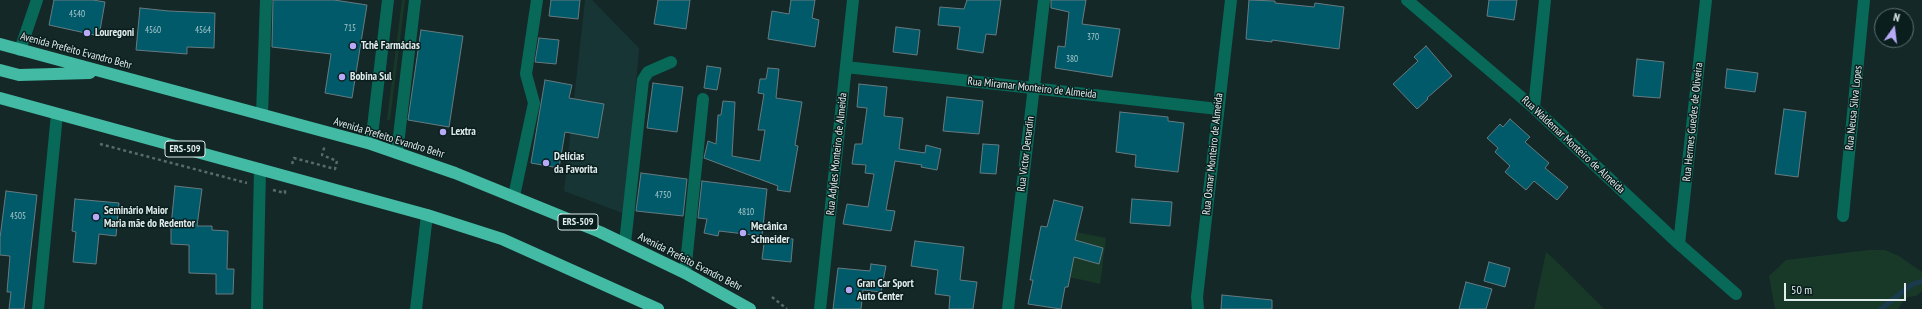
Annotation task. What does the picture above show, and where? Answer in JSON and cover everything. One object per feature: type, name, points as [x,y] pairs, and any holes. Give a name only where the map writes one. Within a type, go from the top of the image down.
[{"type":"highway","name":"Avenida Prefeito Evandro Behr","points":[[0,44],[371,144],[397,153],[514,196],[624,243],[686,273],[750,309]]},
{"type":"highway","points":[[0,70],[19,75],[106,73]]},
{"type":"highway","name":"ERS-509","points":[[0,98],[427,215],[502,240],[658,309]]},
{"type":"street","points":[[20,50],[38,0]]},
{"type":"street","points":[[262,115],[266,0]]},
{"type":"street","points":[[371,144],[388,0]]},
{"type":"street","points":[[397,153],[415,0]]},
{"type":"street","points":[[514,196],[534,103],[526,74],[538,0]]},
{"type":"street","name":"Rua Adyles Monteiro de Almeida","points":[[820,309],[853,0]]},
{"type":"street","name":"Rua Victor Denardin","points":[[1008,309],[1044,0]]},
{"type":"street","name":"Rua Osmar Monteiro de Almeida","points":[[1198,309],[1197,297],[1231,0]]},
{"type":"street","name":"Rua Waldemar Monteiro de Almeida","points":[[1407,0],[1534,108],[1679,244],[1736,294]]},
{"type":"street","points":[[1534,108],[1545,0]]},
{"type":"street","name":"Rua Hermes Guedes de Oliveira","points":[[1679,244],[1706,0]]},
{"type":"street","name":"Rua Neusa Silva Lopes","points":[[1843,216],[1864,0]]},
{"type":"street","points":[[624,243],[643,80],[648,72],[671,62]]},
{"type":"street","name":"Rua Miramar Monteiro de Almeida","points":[[846,67],[1218,109]]},
{"type":"street","points":[[686,273],[703,99]]},
{"type":"street","points":[[38,309],[57,114]]},
{"type":"street","points":[[257,309],[260,169]]},
{"type":"street","points":[[416,309],[427,215]]},
{"type":"path","points":[[100,144],[285,193],[294,158],[335,169],[337,161],[322,155],[328,133]]},
{"type":"path","points":[[772,297],[787,309]]},
{"type":"shaded area","points":[[585,0],[592,0],[639,48],[625,214],[564,191]]},
{"type":"green space","points":[[402,0],[405,0],[390,120],[387,120]]},
{"type":"green space","points":[[1050,227],[1106,238],[1100,284],[1043,271]]},
{"type":"green space","points":[[1869,250],[1885,250],[1899,256],[1922,272],[1922,291],[1916,296],[1908,297],[1903,301],[1898,309],[1775,309],[1769,276],[1786,260]]},
{"type":"green space","points":[[1546,252],[1554,259],[1604,309],[1534,309]]},
{"type":"building","points":[[54,0],[93,0],[105,2],[99,36],[49,25]]},
{"type":"building","points":[[273,0],[334,0],[367,5],[352,98],[325,93],[331,54],[272,47]]},
{"type":"building","points":[[551,0],[580,0],[578,19],[549,16]]},
{"type":"building","points":[[658,0],[690,0],[686,29],[654,24]]},
{"type":"building","points":[[791,0],[815,0],[812,18],[819,20],[815,47],[768,39],[772,11],[789,14]]},
{"type":"building","points":[[967,0],[1001,0],[996,35],[986,34],[983,53],[957,49],[960,27],[938,25],[940,7],[964,9]]},
{"type":"building","points":[[1051,0],[1086,0],[1082,24],[1120,29],[1112,77],[1055,68],[1058,46],[1065,47],[1069,12],[1051,8]]},
{"type":"building","points":[[1249,0],[1275,1],[1275,3],[1314,7],[1315,3],[1344,7],[1339,49],[1272,40],[1272,42],[1246,39]]},
{"type":"building","points":[[1489,0],[1517,0],[1514,20],[1487,16]]},
{"type":"building","points":[[140,8],[215,13],[214,48],[187,47],[187,54],[136,50]]},
{"type":"building","points":[[896,27],[920,30],[917,55],[893,52]]},
{"type":"building","points":[[421,30],[463,36],[449,127],[408,120]]},
{"type":"building","points":[[539,38],[559,40],[556,64],[535,62]]},
{"type":"building","points":[[1426,46],[1452,76],[1417,109],[1393,84],[1418,61],[1414,57]]},
{"type":"building","points":[[1637,59],[1664,62],[1660,98],[1633,96]]},
{"type":"building","points":[[707,66],[721,68],[717,90],[704,88]]},
{"type":"building","points":[[768,68],[779,69],[776,98],[802,102],[795,145],[798,146],[790,192],[777,190],[778,186],[704,158],[708,141],[716,144],[718,115],[721,115],[723,101],[735,102],[732,156],[760,161],[765,130],[758,130],[764,94],[758,93],[760,79],[766,79]]},
{"type":"building","points":[[1727,69],[1758,73],[1755,92],[1725,88]]},
{"type":"building","points":[[545,80],[572,85],[569,98],[604,104],[598,138],[565,132],[559,168],[531,163]]},
{"type":"building","points":[[653,83],[683,87],[677,132],[647,128]]},
{"type":"building","points":[[859,84],[887,87],[884,116],[903,118],[899,149],[925,153],[926,145],[941,149],[937,170],[921,167],[922,165],[895,161],[886,210],[895,211],[891,231],[843,224],[847,204],[868,207],[874,174],[865,173],[866,165],[852,164],[855,144],[862,144],[867,108],[857,107]]},
{"type":"building","points":[[947,97],[983,101],[979,134],[943,131]]},
{"type":"building","points":[[1784,109],[1806,112],[1798,177],[1775,174]]},
{"type":"building","points":[[1120,112],[1168,117],[1168,121],[1184,123],[1178,172],[1135,167],[1136,155],[1116,152]]},
{"type":"building","points":[[1510,119],[1530,137],[1525,142],[1549,163],[1545,168],[1568,187],[1557,200],[1534,181],[1526,190],[1505,172],[1510,166],[1495,152],[1498,148],[1487,138],[1500,124],[1503,127]]},
{"type":"building","points":[[983,144],[999,145],[996,174],[980,173]]},
{"type":"building","points":[[641,173],[687,179],[683,216],[636,211]]},
{"type":"building","points":[[702,181],[767,189],[762,236],[719,231],[718,236],[704,233],[707,219],[698,218]]},
{"type":"building","points":[[175,186],[202,189],[197,226],[212,226],[212,230],[228,231],[227,269],[234,269],[233,294],[216,294],[216,274],[189,273],[189,245],[171,244],[171,226]]},
{"type":"building","points":[[6,191],[37,195],[24,309],[9,309],[11,292],[7,292],[10,256],[0,255],[0,238]]},
{"type":"building","name":"Seminário Maior Maria mãe do Redentor","points":[[75,199],[119,203],[116,236],[99,234],[96,264],[73,262],[76,232],[72,231]]},
{"type":"building","points":[[1132,199],[1172,202],[1170,226],[1130,223]]},
{"type":"building","points":[[1054,200],[1083,207],[1075,240],[1103,248],[1099,264],[1074,257],[1068,287],[1065,287],[1061,309],[1028,304],[1033,280],[1030,280],[1041,226],[1047,227]]},
{"type":"building","points":[[765,236],[793,239],[791,262],[762,259]]},
{"type":"building","points":[[915,241],[964,247],[960,280],[977,282],[973,309],[949,309],[950,296],[935,294],[938,270],[911,266]]},
{"type":"building","points":[[1489,262],[1510,268],[1505,287],[1484,281]]},
{"type":"building","name":"Gran Car Sport Auto Center","points":[[871,264],[886,266],[881,292],[863,290],[861,309],[833,309],[838,268],[870,271]]},
{"type":"building","points":[[1466,282],[1492,289],[1486,309],[1459,309]]},
{"type":"building","points":[[1222,295],[1272,300],[1272,309],[1221,309]]},
{"type":"waterway","points":[[1881,309],[1911,285],[1922,281]]},
{"type":"place","name":"Louregoni","points":[[87,33]]},
{"type":"place","name":"Tchê Farmácias","points":[[353,46]]},
{"type":"place","name":"Bobina Sul","points":[[342,77]]},
{"type":"place","name":"Lextra","points":[[443,132]]},
{"type":"place","name":"Delícias da Favorita","points":[[546,163]]},
{"type":"place","name":"Seminário Maior Maria mãe do Redentor","points":[[96,217]]},
{"type":"place","name":"Mecânica Schneider","points":[[743,233]]},
{"type":"place","name":"Gran Car Sport Auto Center","points":[[849,290]]}]
